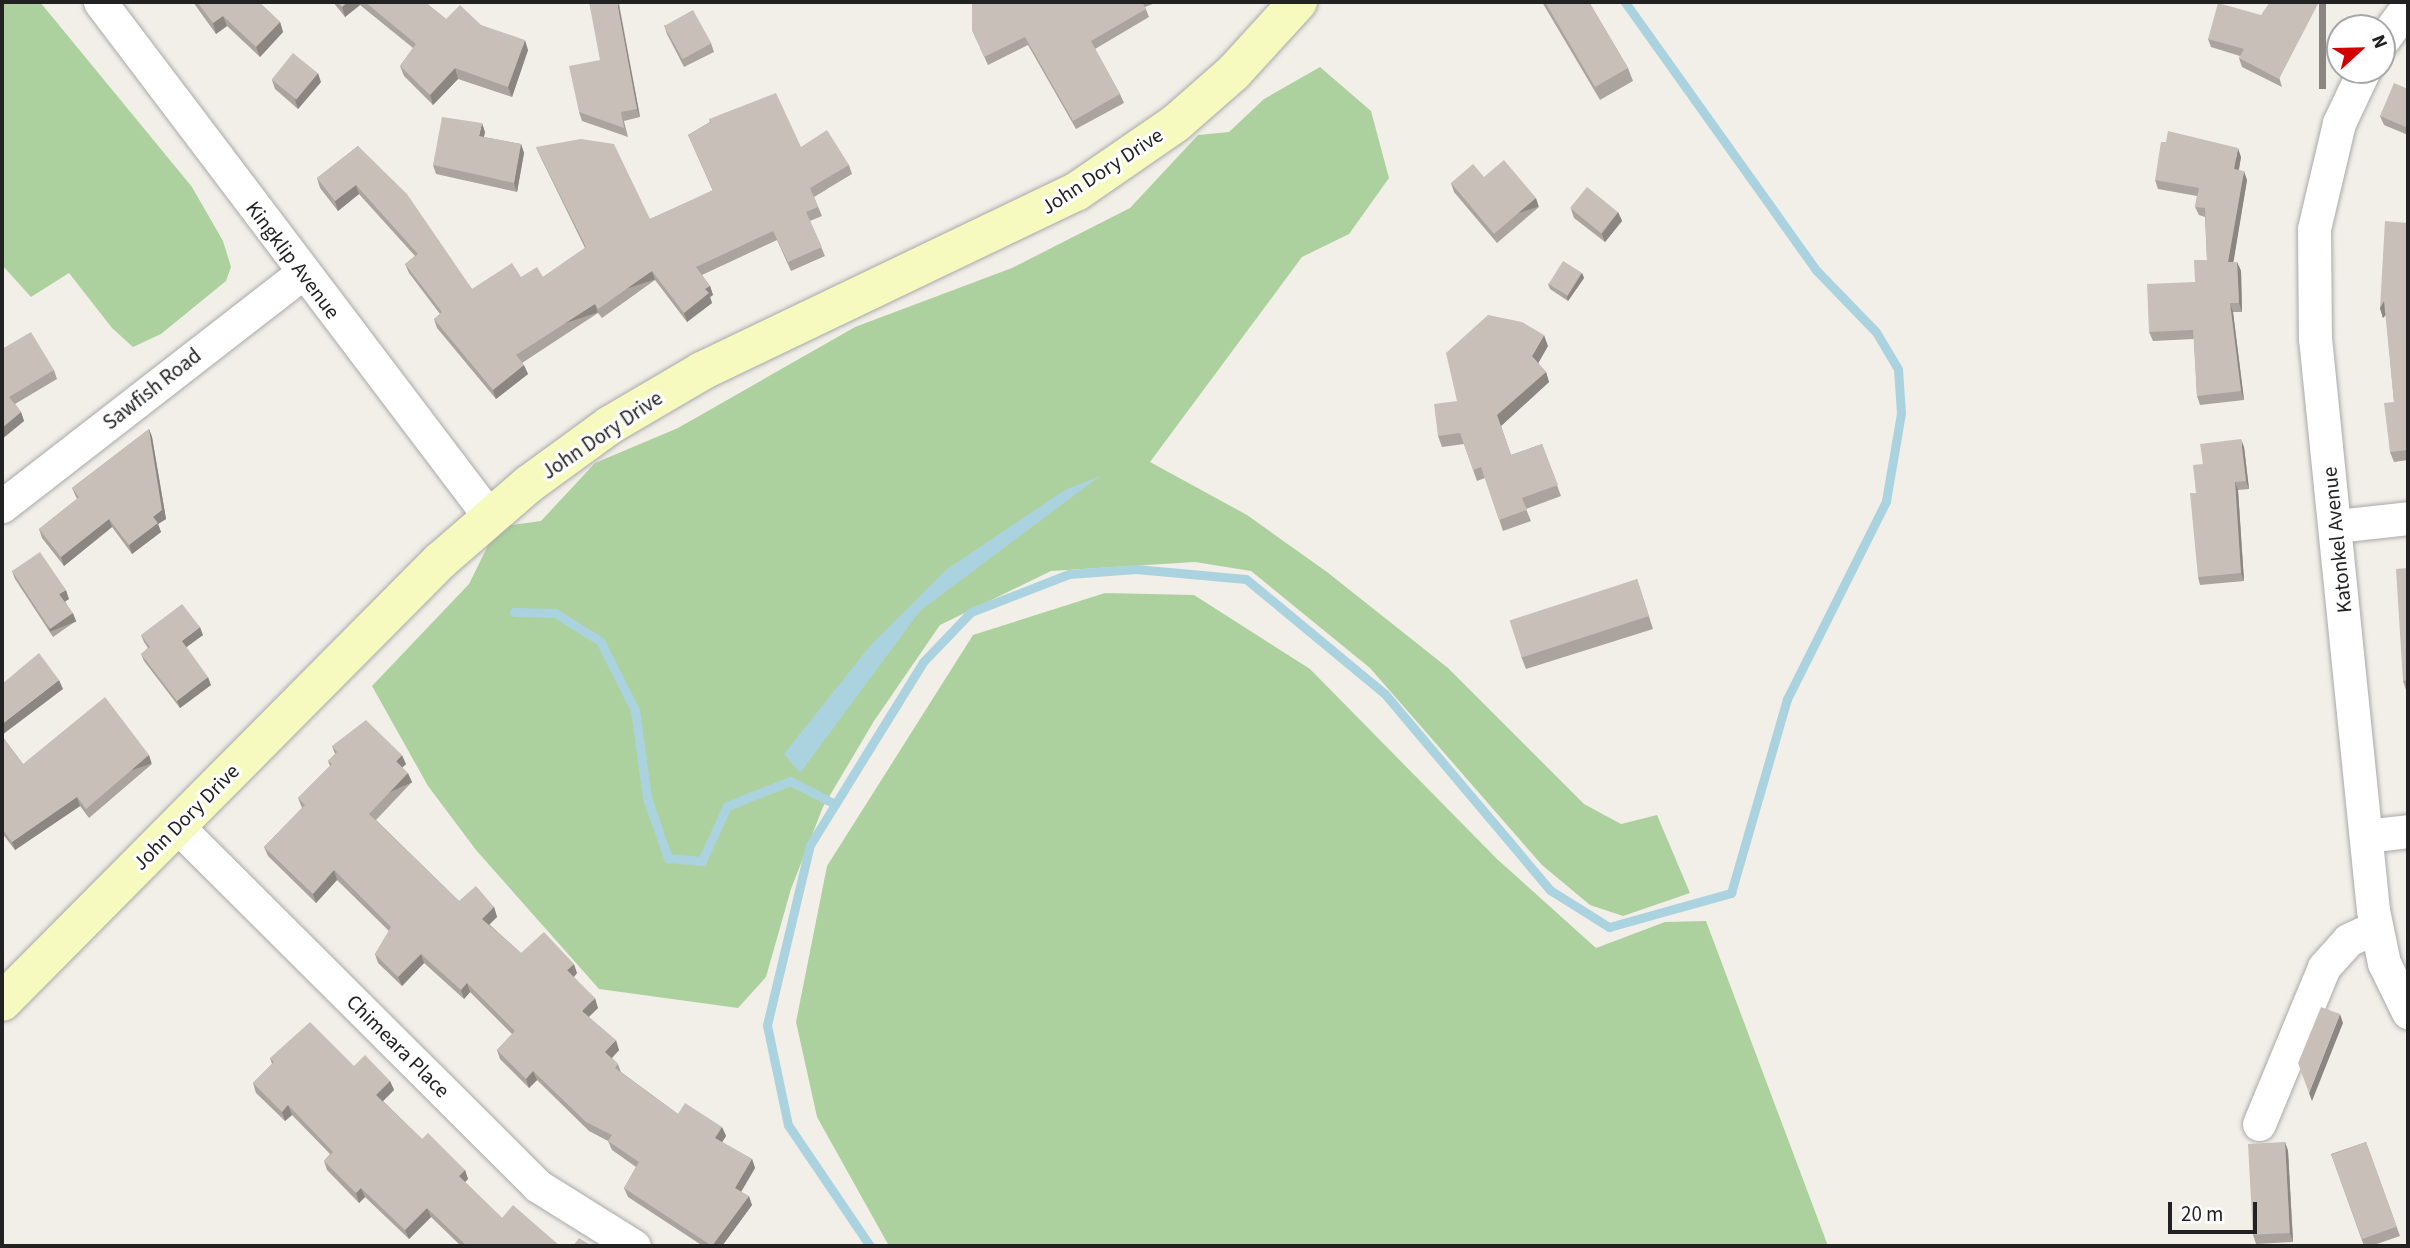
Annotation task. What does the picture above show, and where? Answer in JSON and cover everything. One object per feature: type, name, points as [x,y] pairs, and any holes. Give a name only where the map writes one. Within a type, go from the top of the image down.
[{"type":"street","name":"Kingklip Avenue","points":[[100,2],[302,273],[489,516]]},
{"type":"street","name":"John Dory Drive","points":[[2,1002],[489,516],[579,446],[702,371],[1076,192],[1176,123],[1234,72],[1298,2]]},
{"type":"street","points":[[2396,22],[2408,6]]},
{"type":"street","name":"Katonkel Avenue","points":[[2357,84],[2339,123],[2314,229],[2315,338],[2376,927],[2390,978],[2408,1012]]},
{"type":"street","name":"Sawfish Road","points":[[2,506],[302,273]]},
{"type":"street","points":[[2336,526],[2408,517]]},
{"type":"street","name":"Chimeara Place","points":[[177,826],[538,1186],[634,1246]]},
{"type":"street","points":[[2366,835],[2408,831]]},
{"type":"street","points":[[2259,1124],[2324,967],[2348,940],[2376,927]]},
{"type":"green space","points":[[2,2],[40,2],[192,187],[223,241],[231,267],[226,281],[161,334],[133,347],[112,328],[69,273],[31,297],[2,265]]},
{"type":"green space","points":[[1320,67],[1371,111],[1389,178],[1349,234],[1302,257],[1150,462],[1247,515],[1327,572],[1448,668],[1584,804],[1621,824],[1657,815],[1690,893],[1623,916],[1590,905],[1542,865],[1370,668],[1251,571],[1195,562],[1051,571],[940,625],[874,721],[823,807],[791,889],[766,977],[738,1008],[599,989],[476,850],[428,786],[372,686],[469,584],[497,527],[541,521],[595,463],[678,428],[855,327],[1012,268],[1130,208],[1198,135],[1229,132],[1264,99]]},
{"type":"green space","points":[[1105,593],[1194,595],[1310,669],[1497,859],[1596,948],[1665,922],[1706,921],[1828,1246],[889,1246],[817,1117],[796,1022],[827,866],[973,635]]},
{"type":"water","points":[[1100,476],[920,611],[800,773],[784,754],[870,646],[946,570],[1065,490]]},
{"type":"building","points":[[197,2],[259,2],[280,22],[256,47],[223,16],[213,23]]},
{"type":"building","points":[[365,2],[425,2],[446,19],[460,5],[481,25],[525,40],[508,87],[455,68],[430,95],[400,66],[416,44]]},
{"type":"building","points":[[589,2],[617,2],[637,109],[621,112],[624,128],[579,112],[569,66],[600,60]]},
{"type":"building","points":[[972,2],[1142,2],[1146,9],[1091,41],[1120,94],[1073,121],[1025,37],[984,57],[972,30]]},
{"type":"building","points":[[1545,2],[1589,2],[1628,68],[1595,87]]},
{"type":"building","points":[[2270,2],[2319,2],[2279,79],[2239,58],[2244,49],[2208,39],[2218,3],[2261,15]]},
{"type":"building","points":[[693,10],[711,43],[683,59],[664,26]]},
{"type":"building","points":[[293,53],[318,73],[296,100],[272,79]]},
{"type":"building","points":[[2394,84],[2408,89],[2408,128],[2380,116]]},
{"type":"building","points":[[776,93],[801,147],[827,130],[849,165],[810,188],[818,207],[806,212],[822,247],[788,262],[773,231],[696,267],[710,286],[705,289],[709,293],[684,313],[652,271],[598,309],[595,304],[516,355],[524,365],[493,390],[434,319],[442,312],[405,264],[418,254],[356,185],[335,201],[317,178],[358,146],[407,194],[472,289],[512,263],[521,277],[537,267],[543,277],[586,247],[536,147],[581,139],[614,144],[650,219],[713,190],[688,135],[711,122],[709,119]]},
{"type":"building","points":[[442,117],[482,123],[479,136],[521,144],[514,183],[433,165]]},
{"type":"building","points":[[2168,131],[2238,148],[2234,169],[2244,171],[2228,262],[2237,262],[2239,303],[2230,303],[2241,391],[2197,396],[2193,330],[2149,332],[2147,284],[2195,282],[2194,260],[2207,260],[2205,208],[2195,207],[2199,188],[2155,180],[2161,142],[2166,142]]},
{"type":"building","points":[[1504,160],[1536,198],[1494,234],[1451,183],[1473,164],[1484,177]]},
{"type":"building","points":[[1587,187],[1618,212],[1601,233],[1570,208]]},
{"type":"building","points":[[2385,221],[2408,223],[2408,450],[2390,452],[2384,403],[2394,402],[2384,301],[2380,308]]},
{"type":"building","points":[[1563,261],[1582,273],[1567,296],[1549,284]]},
{"type":"building","points":[[1488,315],[1522,322],[1544,335],[1532,356],[1546,372],[1497,415],[1511,455],[1542,444],[1558,485],[1522,498],[1527,510],[1499,520],[1481,467],[1473,470],[1460,433],[1438,436],[1434,404],[1457,401],[1446,353]]},
{"type":"building","points":[[31,332],[54,370],[9,397],[21,412],[2,428],[2,349]]},
{"type":"building","points":[[149,429],[162,510],[153,517],[158,523],[129,545],[109,519],[61,557],[39,529],[79,497],[72,488]]},
{"type":"building","points":[[2241,439],[2246,481],[2235,482],[2241,573],[2198,577],[2190,493],[2196,493],[2193,465],[2203,464],[2200,444]]},
{"type":"building","points":[[40,552],[66,590],[59,594],[73,613],[50,629],[12,571]]},
{"type":"building","points":[[2408,568],[2408,680],[2403,681],[2396,569]]},
{"type":"building","points":[[1637,579],[1649,616],[1522,657],[1510,620]]},
{"type":"building","points":[[182,604],[200,627],[182,641],[208,677],[177,701],[141,654],[150,647],[141,635]]},
{"type":"building","points":[[39,653],[59,680],[2,724],[2,684]]},
{"type":"building","points":[[105,697],[149,755],[86,809],[77,797],[12,842],[2,829],[2,736],[23,764]]},
{"type":"building","points":[[366,720],[402,755],[396,761],[408,773],[369,814],[459,901],[476,886],[494,907],[482,919],[521,953],[544,932],[574,964],[567,970],[595,998],[582,1011],[616,1040],[605,1052],[618,1064],[615,1068],[678,1114],[685,1103],[722,1127],[715,1138],[752,1159],[735,1188],[749,1196],[712,1246],[624,1188],[639,1162],[608,1141],[612,1135],[586,1122],[533,1071],[526,1079],[497,1050],[515,1031],[467,983],[461,990],[421,954],[398,977],[375,954],[391,927],[334,870],[313,894],[264,847],[305,805],[298,798],[332,764],[328,761],[337,752],[332,746]]},
{"type":"building","points":[[2321,1007],[2340,1014],[2309,1093],[2298,1063]]},
{"type":"building","points":[[310,1022],[354,1066],[365,1055],[390,1081],[376,1095],[422,1139],[428,1133],[465,1170],[459,1176],[502,1218],[513,1205],[560,1246],[467,1246],[427,1208],[405,1230],[361,1188],[356,1193],[324,1161],[333,1152],[288,1105],[282,1112],[253,1083],[274,1062],[270,1058]]},
{"type":"building","points":[[2285,1142],[2290,1233],[2253,1235],[2248,1144]]},
{"type":"building","points":[[2366,1142],[2397,1227],[2362,1239],[2331,1155]]},
{"type":"building","points":[[579,1238],[592,1246],[573,1246]]},
{"type":"waterway","points":[[870,1246],[788,1125],[767,1025],[810,845],[923,662],[971,612],[1069,574],[1136,569],[1246,579],[1385,694],[1550,890],[1609,927],[1731,893],[1787,699],[1886,501],[1901,413],[1898,369],[1876,332],[1816,270],[1625,2]]},
{"type":"waterway","points":[[514,612],[555,613],[600,641],[635,710],[647,798],[668,858],[702,861],[727,806],[790,781],[835,804]]}]
